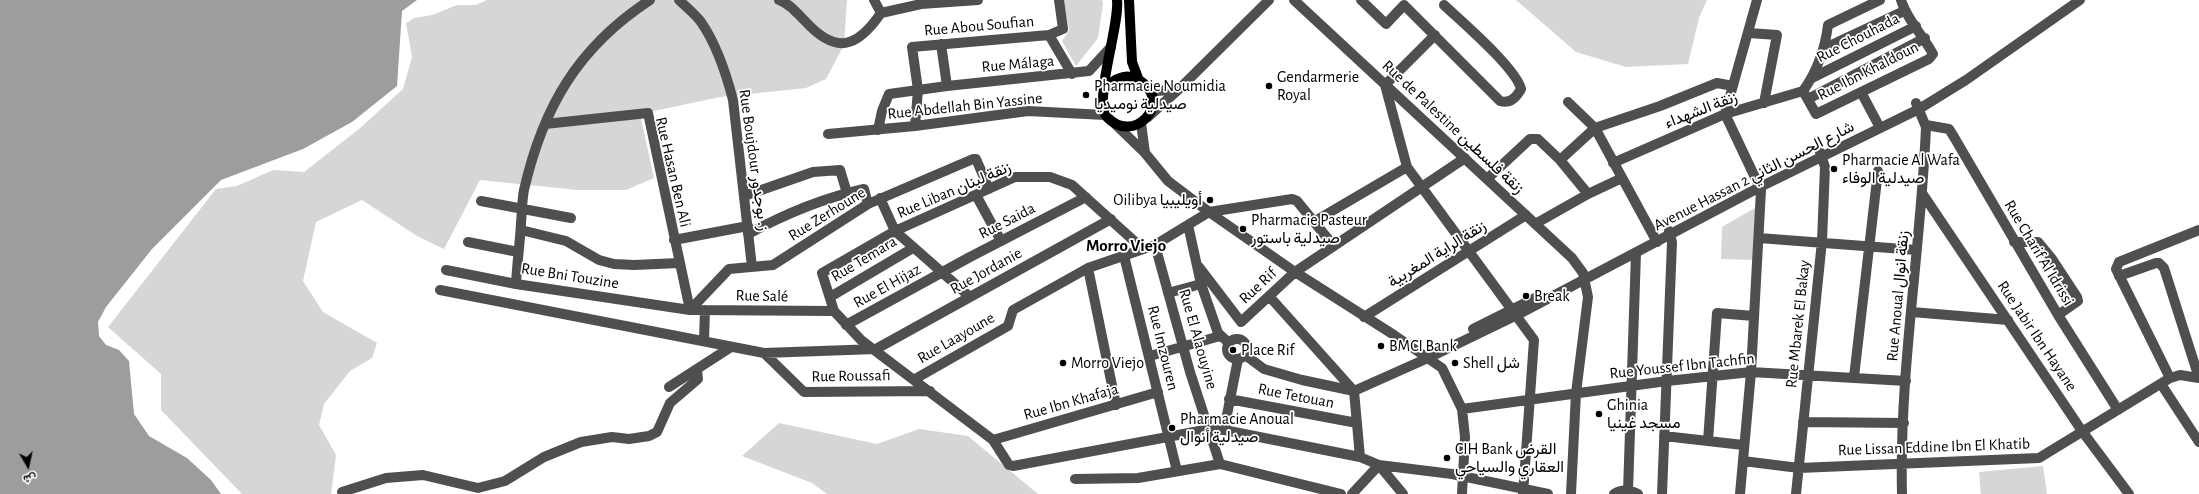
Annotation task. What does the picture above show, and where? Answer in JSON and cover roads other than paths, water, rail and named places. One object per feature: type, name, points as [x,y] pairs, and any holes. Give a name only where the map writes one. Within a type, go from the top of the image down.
[{"type":"main road","points":[[1117,0],[1118,13],[1110,47],[1102,102],[1105,115],[1115,124],[1128,127],[1144,120],[1152,108],[1153,99],[1148,87],[1138,78],[1132,62],[1129,0]]},
{"type":"main road","points":[[1104,91],[1113,81],[1125,76],[1138,78]]},
{"type":"street","points":[[516,284],[524,191],[545,124],[566,80],[584,55],[604,36],[650,0]]},
{"type":"street","name":"Rue Boujdour ز. بوجدور","points":[[679,0],[700,22],[714,47],[727,76],[733,100],[752,267]]},
{"type":"street","points":[[779,0],[794,8],[805,22],[824,37],[837,44],[852,43],[873,25],[881,13],[920,2],[978,0]]},
{"type":"street","points":[[874,0],[881,13]]},
{"type":"street","points":[[1059,0],[1063,29],[1049,35],[1072,74]]},
{"type":"street","points":[[1145,153],[1144,120],[1179,89],[1269,0]]},
{"type":"street","name":"Rue de Palestine زنقة فلسطين","points":[[1294,0],[1572,258],[1585,276]]},
{"type":"street","points":[[1361,0],[1386,24],[1404,5],[1500,101],[1506,103],[1518,95],[1521,89],[1519,83],[1510,70],[1444,5]]},
{"type":"street","points":[[1740,494],[1743,445],[1752,372],[1759,238],[1759,185],[1725,114],[1749,33],[1757,0]]},
{"type":"street","points":[[1806,95],[1825,48],[1828,24],[1880,0]]},
{"type":"street","points":[[1901,0],[1904,11],[1925,38]]},
{"type":"street","name":"Avenue Hassan 2 شارع الحسن الثاني","points":[[1821,154],[1878,124],[1918,106],[1963,76],[2069,0]]},
{"type":"street","name":"Avenue Hassan 2 شارع الحسن الثاني","points":[[1354,391],[1515,312],[1656,240],[1759,185],[1918,106],[1966,80],[2080,0]]},
{"type":"street","points":[[1825,48],[1904,11]]},
{"type":"street","name":"Rue Chouhada","points":[[1812,78],[1916,26]]},
{"type":"street","points":[[1749,33],[1777,35],[1764,103]]},
{"type":"street","name":"Rue Abou Soufian","points":[[918,90],[912,47],[1049,35]]},
{"type":"street","points":[[1435,35],[1385,85],[1407,168],[1470,251],[1534,340],[1523,491]]},
{"type":"street","name":"Rue Ibn Khaldoun","points":[[1806,95],[1816,114],[1929,59],[1933,54],[1925,38]]},
{"type":"street","name":"زنقة الشهداء","points":[[1613,163],[1725,114],[1764,103],[1806,95],[1925,38]]},
{"type":"street","points":[[941,44],[947,86]]},
{"type":"street","name":"Rue Málaga","points":[[878,130],[882,111],[889,94],[947,86],[1089,71],[1110,47]]},
{"type":"street","points":[[1560,160],[1595,128],[1660,106],[1717,83],[1733,86]]},
{"type":"street","points":[[1148,87],[1157,91],[1179,89]]},
{"type":"street","points":[[915,126],[918,90]]},
{"type":"street","points":[[1861,92],[1878,124]]},
{"type":"street","points":[[1568,102],[1595,128],[1656,240]]},
{"type":"street","name":"Rue Anoual زنقة انوال","points":[[1902,494],[1901,464],[1906,381],[1916,250],[1922,194],[1926,124],[1918,106]]},
{"type":"street","name":"Rue Abdellah Bin Yassine","points":[[828,134],[915,126],[1028,111],[1105,115]]},
{"type":"street","name":"Rue Hasan Ben Ali","points":[[545,124],[648,113],[690,310]]},
{"type":"street","points":[[1115,124],[1145,153],[1168,181],[1209,212],[1295,272],[1426,356],[1442,368],[1462,409],[1465,437],[1462,494]]},
{"type":"street","name":"Rue Charif Al Idrissi","points":[[1926,124],[1949,129],[2014,242],[2118,410]]},
{"type":"street","points":[[1487,179],[1530,139],[1538,139],[1560,160],[1588,194]]},
{"type":"street","name":"Rue Mbarek El Bakay","points":[[1796,494],[1807,375],[1822,241],[1825,167],[1821,154]]},
{"type":"street","name":"Rue Rif","points":[[1241,322],[1295,272],[1333,245],[1422,188],[1465,158]]},
{"type":"street","name":"Rue Zerhoune","points":[[690,310],[729,269],[773,264],[868,204],[973,159],[976,159],[989,189]]},
{"type":"street","points":[[1315,221],[1407,168]]},
{"type":"street","points":[[744,196],[813,172],[840,170],[847,192]]},
{"type":"street","points":[[1854,377],[1868,246],[1878,171]]},
{"type":"street","name":"Rue Liban زنقة لبنان","points":[[830,297],[822,273],[895,231],[1015,177],[1050,177],[1072,185],[1111,219],[1143,250]]},
{"type":"street","points":[[1535,224],[1588,194],[1622,178]]},
{"type":"street","points":[[674,240],[748,230],[847,192],[864,189],[868,204]]},
{"type":"street","name":"Rue Jabir Ibn Hayane","points":[[1922,194],[2082,431],[2129,494]]},
{"type":"street","points":[[976,195],[1001,241]]},
{"type":"street","name":"Rue Saida","points":[[942,273],[1086,197]]},
{"type":"street","points":[[880,198],[895,231],[970,297]]},
{"type":"street","points":[[1209,212],[1292,199],[1297,201],[1315,221],[1333,245]]},
{"type":"street","points":[[481,201],[571,218]]},
{"type":"street","name":"Rue Laayoune","points":[[915,379],[1008,326],[1013,310],[1088,268],[1155,245],[1209,212]]},
{"type":"street","name":"زنقة الراية المغربية","points":[[1364,317],[1526,216]]},
{"type":"street","name":"Rue Jordanie","points":[[876,350],[1111,219]]},
{"type":"street","points":[[1188,225],[1201,284],[1220,336],[1229,343]]},
{"type":"street","points":[[521,230],[566,241],[599,260],[614,264],[634,265],[679,263]]},
{"type":"street","points":[[2199,230],[2119,262],[2117,272],[2166,381],[2199,442]]},
{"type":"street","points":[[1662,494],[1667,381],[1670,232]]},
{"type":"street","points":[[1759,238],[1822,241],[1916,250]]},
{"type":"street","name":"Avenue Hassan 2 شارع الحسن الثاني","points":[[1585,276],[1636,253],[1656,240]]},
{"type":"street","points":[[468,242],[518,252]]},
{"type":"street","points":[[2014,242],[2038,242],[2052,259],[2077,297],[2078,301],[2058,315]]},
{"type":"street","name":"Rue El Alaouyine","points":[[1155,245],[1183,347],[1220,464]]},
{"type":"street","name":"Rue Temara","points":[[830,297],[913,248]]},
{"type":"street","points":[[1628,490],[1636,253]]},
{"type":"street","name":"Rue Imzouren","points":[[1124,256],[1150,356],[1177,471]]},
{"type":"street","points":[[2117,272],[2159,262],[2164,268],[2199,378]]},
{"type":"street","points":[[1197,264],[1241,322],[1239,340]]},
{"type":"street","points":[[1088,268],[1116,405]]},
{"type":"street","name":"Rue Bni Touzine","points":[[446,270],[516,284],[690,310]]},
{"type":"street","name":"Rue El Hijaz","points":[[846,325],[942,273]]},
{"type":"street","points":[[1570,494],[1576,393],[1588,297],[1585,276]]},
{"type":"street","points":[[1168,293],[1201,284]]},
{"type":"street","points":[[440,290],[704,340],[730,347],[764,353],[876,350]]},
{"type":"street","points":[[1269,296],[1354,391],[1360,457]]},
{"type":"street","points":[[830,297],[834,311],[846,325],[862,340],[915,379],[992,440],[1009,465],[1013,466],[1210,429],[1224,430],[1360,457],[1379,464],[1463,476],[1523,491],[1548,494]]},
{"type":"street","name":"Rue Salé","points":[[690,310],[834,311]]},
{"type":"street","points":[[704,340],[705,310]]},
{"type":"street","points":[[1912,312],[2008,320]]},
{"type":"street","points":[[1708,441],[1717,313],[1754,316]]},
{"type":"street","points":[[1150,356],[1220,336]]},
{"type":"street","points":[[1229,343],[1239,340]]},
{"type":"street","points":[[1224,430],[1229,398],[1246,345],[1239,340]]},
{"type":"street","points":[[1229,343],[1228,353],[1232,358],[1241,357],[1264,370],[1354,391]]},
{"type":"street","points":[[669,387],[730,347]]},
{"type":"street","name":"Rue Roussafi","points":[[764,353],[804,392],[930,391]]},
{"type":"street","points":[[342,492],[386,478],[423,475],[478,488],[505,481],[544,457],[581,442],[612,437],[629,439],[649,436],[657,432],[670,403],[698,379],[697,370]]},
{"type":"street","name":"Rue Youssef Ibn Tachfin","points":[[1462,409],[1632,385],[1752,372],[1906,381]]},
{"type":"street","name":"Rue Lissan Eddine Ibn El Khatib","points":[[1743,461],[1799,468],[2039,458],[2166,381],[2180,375],[2199,378]]},
{"type":"street","name":"Rue Ibn Khafaja","points":[[992,440],[1158,392]]},
{"type":"street","name":"Rue Tetouan","points":[[1229,398],[1357,423]]},
{"type":"street","points":[[1803,422],[1904,423]]},
{"type":"street","points":[[1664,436],[1743,445]]},
{"type":"street","points":[[1075,479],[1138,478],[1220,464],[1340,494]]},
{"type":"street","points":[[1352,494],[1379,464]]},
{"type":"street","points":[[1379,464],[1403,494]]},
{"type":"street","points":[[1614,494],[1628,490],[1638,494]]},
{"type":"place","name":"Gendarmerie Royal","points":[[1269,86]]},
{"type":"place","name":"Pharmacie Noumidia صيدلية نوميديا","points":[[1086,95]]},
{"type":"place","name":"Pharmacie Al Wafa صيدلية الوفاء","points":[[1834,169]]},
{"type":"place","name":"Oilibya أويليبيا","points":[[1210,200]]},
{"type":"place","name":"Pharmacie Pasteur صيدلية باستور","points":[[1243,229]]},
{"type":"place","name":"Break","points":[[1526,296]]},
{"type":"place","name":"BMCI Bank","points":[[1381,346]]},
{"type":"place","name":"Place Rif","points":[[1233,350]]},
{"type":"place","name":"Morro Viejo","points":[[1063,363]]},
{"type":"place","name":"Shell شل","points":[[1455,363]]},
{"type":"place","name":"Ghinia مسجد غينيا","points":[[1599,414]]},
{"type":"place","name":"Pharmacie Anoual صيدلية أنوال","points":[[1172,428]]},
{"type":"place","name":"CIH Bank القرض العقاري والسياحي","points":[[1447,458]]},
{"type":"district","name":"Morro Viejo","points":[[1126,246]]}]
